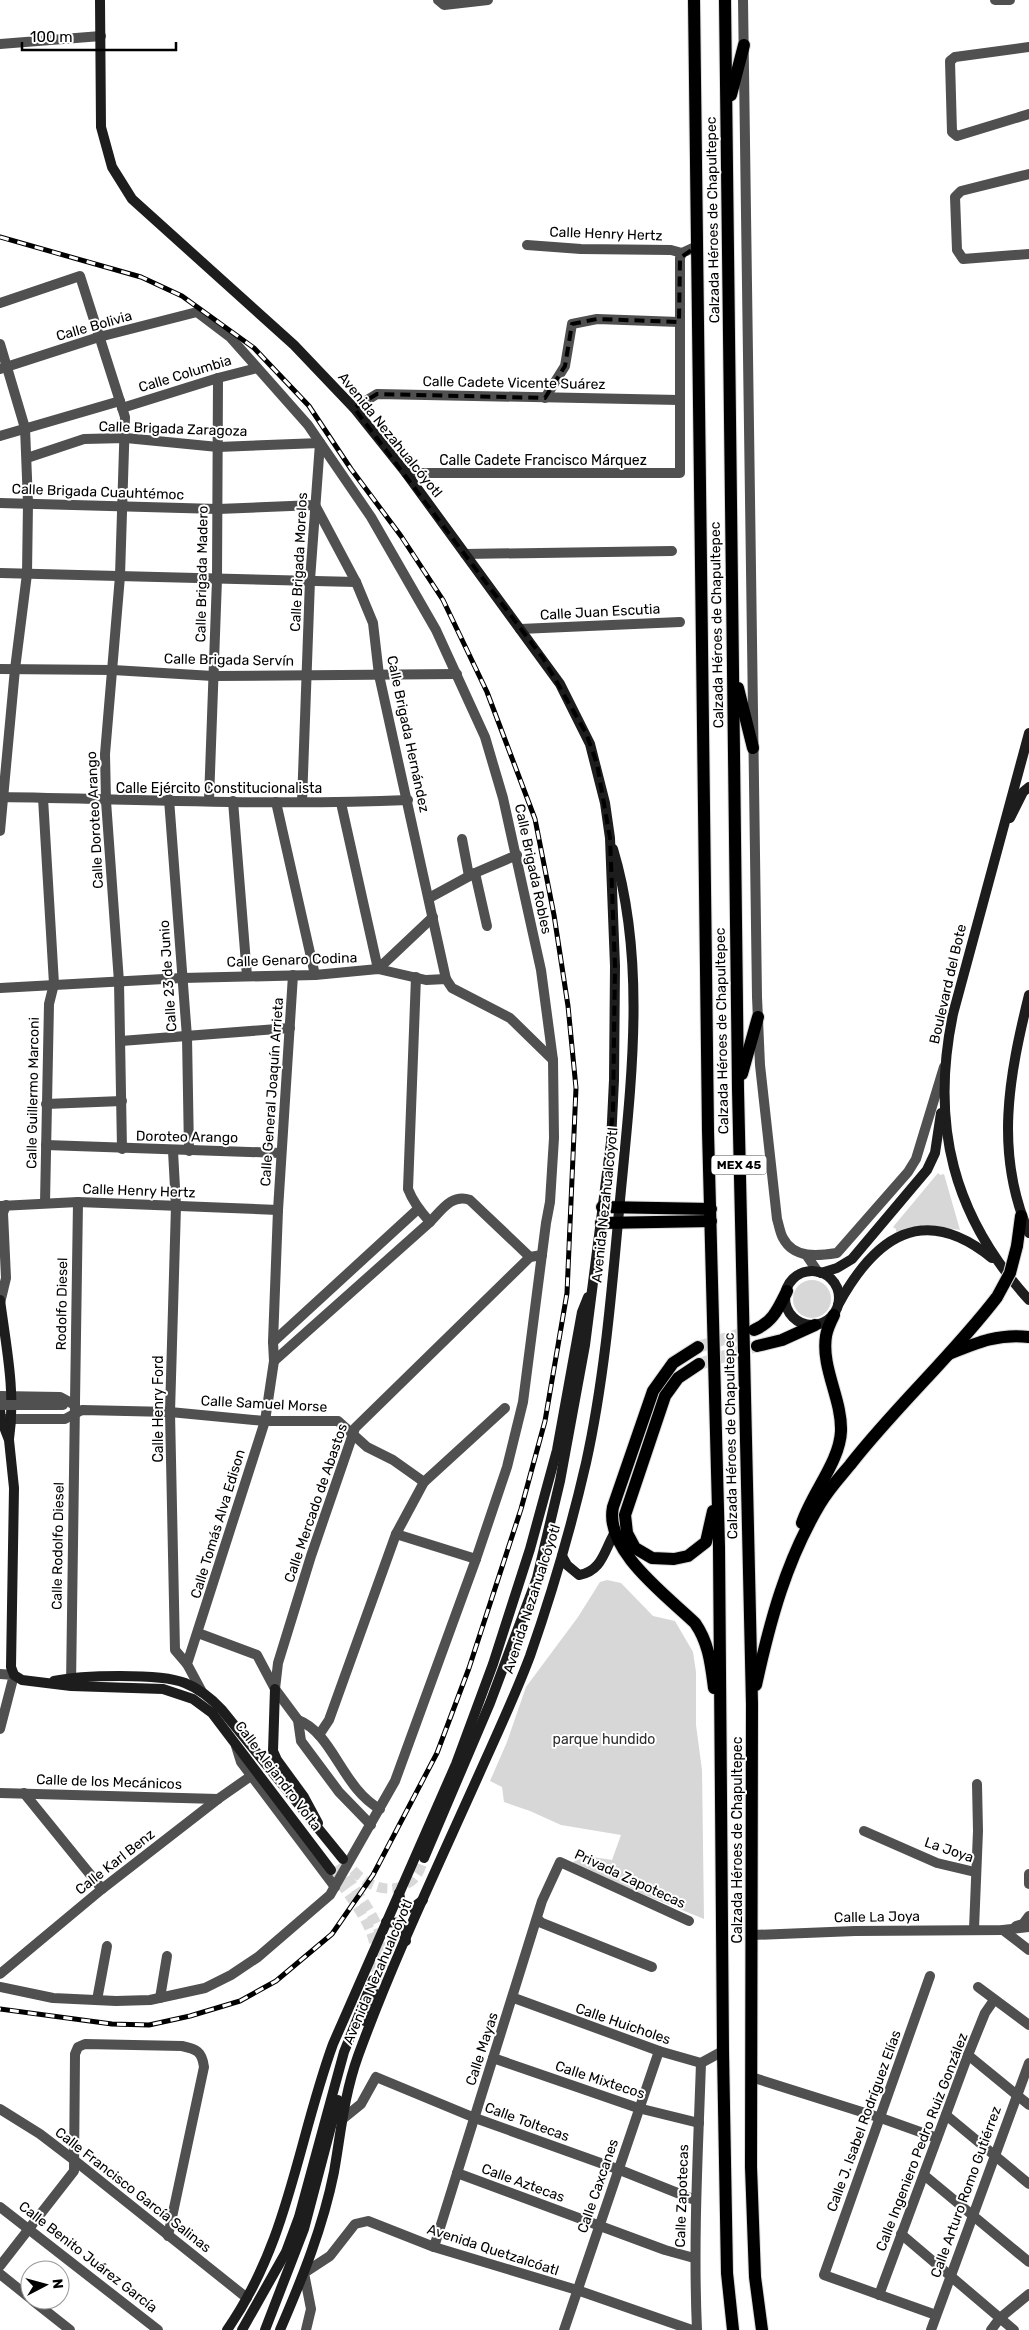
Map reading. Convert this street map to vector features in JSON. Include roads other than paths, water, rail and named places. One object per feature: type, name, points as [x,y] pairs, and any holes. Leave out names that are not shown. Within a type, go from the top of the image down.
[{"type":"main road","name":"Avenida Nezahualcóyotl","points":[[100,0],[101,127],[106,150],[121,182],[139,205],[294,345],[354,408],[406,473],[560,684],[590,744],[601,782],[610,838],[616,1030],[613,1112],[601,1223],[591,1292],[590,1315],[560,1481],[536,1578],[490,1703],[424,1858]]},
{"type":"main road","name":"Calzada Héroes de Chapultepec","points":[[694,0],[711,1215],[722,1736],[723,2051],[727,2273],[733,2330]]},
{"type":"main road","name":"Calzada Héroes de Chapultepec","points":[[726,0],[738,1089],[752,1704],[751,2077],[754,2257],[762,2330]]},
{"type":"main road","points":[[727,112],[744,45]]},
{"type":"main road","points":[[732,666],[753,748]]},
{"type":"main road","name":"Boulevard del Bote","points":[[998,1264],[968,1211],[955,1176],[948,1137],[944,1095],[944,1066],[952,1014],[1029,733]]},
{"type":"main road","points":[[999,840],[1023,792],[1029,787]]},
{"type":"main road","name":"Avenida Nezahualcóyotl","points":[[280,2330],[304,2273],[320,2226],[334,2172],[340,2121],[358,2056],[528,1660],[562,1556],[586,1461],[593,1423],[614,1264],[631,1080],[634,1002],[624,895],[621,875],[610,838]]},
{"type":"main road","points":[[1029,996],[1015,1054],[1008,1100],[1011,1165],[1021,1216],[1029,1233]]},
{"type":"main road","points":[[738,1089],[758,1017]]},
{"type":"main road","points":[[754,1330],[767,1324],[778,1310],[791,1282],[799,1275],[837,1268],[852,1259],[927,1170],[935,1154],[944,1095]]},
{"type":"main road","points":[[602,1207],[711,1215]]},
{"type":"main road","points":[[601,1223],[618,1224],[711,1215]]},
{"type":"main road","points":[[790,1561],[826,1495],[871,1438],[997,1297],[1010,1273],[1017,1246],[1021,1216]]},
{"type":"main road","points":[[752,1704],[768,1630],[809,1504],[837,1450],[841,1431],[826,1353],[826,1336],[836,1310],[854,1277],[887,1242],[908,1233],[928,1230],[947,1233],[977,1247],[998,1264],[1029,1300]]},
{"type":"main road","points":[[595,1262],[614,1264]]},
{"type":"main road","points":[[757,1346],[782,1340],[822,1323],[836,1310],[836,1285],[820,1272]]},
{"type":"main road","points":[[787,1290],[786,1299],[792,1316],[798,1322],[815,1325]]},
{"type":"main road","name":"Avenida Nezahualcóyotl","points":[[227,2330],[247,2298],[280,2227],[322,2075],[333,2044],[456,1764],[492,1664],[524,1567],[557,1450],[582,1312],[591,1292]]},
{"type":"main road","points":[[0,1301],[12,1395],[12,1418],[9,1440],[14,1488],[11,1667],[14,1675]]},
{"type":"main road","points":[[947,1355],[983,1340],[1001,1336],[1029,1337]]},
{"type":"main road","points":[[698,1347],[674,1363],[653,1390],[612,1507],[611,1519],[614,1534],[624,1554],[695,1623],[702,1633],[710,1657],[722,1736]]},
{"type":"main road","points":[[698,1364],[678,1378],[665,1396],[625,1515],[627,1533],[635,1548],[652,1558],[674,1559],[688,1556],[706,1542],[717,1494]]},
{"type":"main road","points":[[0,1415],[9,1440]]},
{"type":"main road","points":[[562,1556],[567,1565],[579,1574],[591,1572],[604,1557],[614,1534]]},
{"type":"main road","name":"Calle Alejandro Volta","points":[[14,1675],[22,1680],[51,1682],[168,1679],[183,1682],[201,1690],[222,1710],[328,1842],[334,1851],[338,1865],[212,1713],[199,1702],[163,1689],[71,1682]]},
{"type":"main road","points":[[275,1689],[273,1751],[277,1760],[304,1797],[328,1842]]},
{"type":"main road","points":[[199,1702],[201,1690]]},
{"type":"main road","points":[[399,1893],[401,1903],[408,1908],[414,1907],[424,1899]]},
{"type":"main road","points":[[386,1922],[395,1922],[402,1926],[406,1942]]},
{"type":"main road","name":"Avenida Nezahualcóyotl","points":[[242,2330],[286,2252],[296,2226],[341,2060],[373,1980]]},
{"type":"main road","name":"Avenida Nezahualcóyotl","points":[[264,2330],[304,2229],[344,2078],[376,1994]]},
{"type":"street","points":[[441,3],[488,0]]},
{"type":"street","points":[[690,0],[694,14]]},
{"type":"street","points":[[743,0],[753,748],[760,1065],[777,1219],[783,1239],[807,1256],[820,1272]]},
{"type":"street","points":[[996,0],[1010,0]]},
{"type":"street","points":[[0,44],[101,36]]},
{"type":"street","points":[[1029,47],[955,57],[950,61],[952,132],[957,136],[1029,114]]},
{"type":"street","points":[[1029,174],[961,191],[955,197],[957,250],[963,259],[1029,254]]},
{"type":"street","name":"Calle Henry Hertz","points":[[527,245],[581,249],[671,250],[682,253]]},
{"type":"street","points":[[678,400],[680,258],[682,253],[697,246]]},
{"type":"street","name":"Calle Doroteo Arango","points":[[0,302],[80,276],[125,417],[126,438],[120,576],[105,754],[106,801],[119,982],[122,1149]]},
{"type":"street","name":"Calle Bolivia","points":[[4,368],[99,337],[197,312]]},
{"type":"street","name":"Calle Brigada Robles","points":[[0,1988],[53,1998],[97,2000],[160,1998],[205,1988],[231,1975],[258,1957],[330,1895],[396,1780],[476,1560],[513,1450],[523,1402],[551,1193],[554,1138],[553,1060],[541,970],[504,798],[485,737],[457,674],[406,574],[371,517],[320,443],[257,368],[230,337],[197,312]]},
{"type":"street","points":[[545,398],[565,366],[572,324],[597,319],[679,322]]},
{"type":"street","points":[[0,344],[4,368],[25,428],[28,503],[27,574],[15,669],[0,831]]},
{"type":"street","name":"Calle Columbia","points":[[0,436],[257,368]]},
{"type":"street","name":"Calle Brigada Madero","points":[[209,800],[218,578],[218,378]]},
{"type":"street","name":"Calle Cadete Vicente Suárez","points":[[354,408],[377,394],[678,400]]},
{"type":"street","name":"Calle Cadete Francisco Márquez","points":[[406,473],[680,474],[678,400]]},
{"type":"street","name":"Calle Brigada Zaragoza","points":[[26,458],[84,439],[126,438],[218,447],[320,443]]},
{"type":"street","name":"Calle Brigada Morelos","points":[[302,802],[310,580],[320,443]]},
{"type":"street","name":"Calle Brigada Cuauhtémoc","points":[[0,503],[218,509],[315,505]]},
{"type":"street","name":"Calle Brigada Hernández","points":[[315,505],[356,582],[374,623],[379,676],[408,800],[446,979]]},
{"type":"street","points":[[465,554],[672,551]]},
{"type":"street","points":[[0,573],[356,582]]},
{"type":"street","name":"Calle Juan Escutia","points":[[520,629],[680,622]]},
{"type":"street","name":"Calle Brigada Servín","points":[[0,669],[112,670],[213,676],[457,674]]},
{"type":"street","name":"Calle Ejército Constitucionalista","points":[[2,797],[106,801],[209,800],[341,803],[408,800]]},
{"type":"street","name":"Calle Guillermo Marconi","points":[[44,798],[54,984],[48,1004],[45,1202]]},
{"type":"street","name":"Calle 23 de Junio","points":[[169,800],[187,1037],[189,1151]]},
{"type":"street","points":[[233,801],[246,976]]},
{"type":"street","points":[[276,802],[315,975]]},
{"type":"street","points":[[341,803],[378,969]]},
{"type":"street","points":[[462,839],[487,926]]},
{"type":"street","points":[[429,898],[472,874],[517,855]]},
{"type":"street","points":[[378,969],[433,917]]},
{"type":"street","name":"Calle Genaro Codina","points":[[0,988],[182,978],[315,975],[378,969],[426,980],[446,979]]},
{"type":"street","name":"Calle General Joaquín Arrieta","points":[[273,1342],[281,1154],[293,975]]},
{"type":"street","points":[[416,977],[408,1189],[418,1209],[430,1222]]},
{"type":"street","points":[[446,979],[452,988],[510,1018],[553,1060]]},
{"type":"street","points":[[121,1042],[290,1028]]},
{"type":"street","points":[[807,1256],[837,1252],[908,1172],[921,1147],[944,1066]]},
{"type":"street","points":[[46,1104],[122,1101]]},
{"type":"street","name":"Doroteo Arango","points":[[46,1145],[281,1154]]},
{"type":"street","name":"Calle Henry Ford","points":[[173,1150],[176,1206],[170,1412],[176,1650],[187,1664]]},
{"type":"street","points":[[274,1361],[430,1222],[451,1200],[466,1199],[480,1209],[530,1257],[542,1255]]},
{"type":"street","name":"Calle Henry Hertz","points":[[3,1206],[45,1202],[78,1202],[278,1210]]},
{"type":"street","name":"Rodolfo Diesel","points":[[76,1408],[78,1202]]},
{"type":"street","points":[[0,1301],[6,1278],[3,1206]]},
{"type":"street","points":[[273,1342],[418,1209]]},
{"type":"street","name":"Calle Mercado de Abastos","points":[[275,1689],[278,1663],[311,1556],[353,1432],[360,1421],[530,1257]]},
{"type":"street","name":"Calle Tomás Alva Edison","points":[[187,1664],[265,1421],[274,1361],[273,1342]]},
{"type":"street","points":[[0,1396],[60,1397],[76,1408],[65,1419],[12,1418],[0,1415]]},
{"type":"street","name":"Calle Samuel Morse","points":[[0,1406],[170,1412],[265,1421],[338,1421],[353,1432],[367,1447],[393,1460],[424,1482]]},
{"type":"street","name":"Calle Samuel Morse","points":[[0,1415],[32,1409],[62,1408]]},
{"type":"street","name":"Calle Rodolfo Diesel","points":[[71,1682],[76,1408]]},
{"type":"street","points":[[319,1735],[329,1720],[396,1534],[424,1482],[504,1408]]},
{"type":"street","points":[[396,1534],[476,1560]]},
{"type":"street","points":[[198,1633],[257,1655],[275,1689],[298,1720],[301,1741],[339,1792],[371,1825]]},
{"type":"street","points":[[187,1664],[201,1690]]},
{"type":"street","name":"Calle Alejandro Volta","points":[[0,1674],[14,1675]]},
{"type":"street","points":[[0,1729],[14,1675]]},
{"type":"street","points":[[298,1720],[308,1724],[319,1735],[350,1782],[368,1802],[380,1809]]},
{"type":"street","points":[[234,1740],[241,1762],[335,1887]]},
{"type":"street","name":"Calle Karl Benz","points":[[0,1974],[102,1889],[218,1799],[252,1776]]},
{"type":"street","points":[[975,1872],[978,1831],[977,1784]]},
{"type":"street","name":"Calle de los Mecánicos","points":[[0,1793],[218,1799]]},
{"type":"street","points":[[24,1793],[102,1889]]},
{"type":"street","name":"La Joya","points":[[864,1831],[937,1863],[975,1872],[974,1929]]},
{"type":"street","name":"Calle Mayas","points":[[434,2247],[493,2058],[514,1998],[542,1901],[560,1862]]},
{"type":"street","name":"Privada Zapotecas","points":[[560,1862],[689,1922]]},
{"type":"street","points":[[1029,1874],[1029,1884]]},
{"type":"street","points":[[1003,1930],[1024,1924],[1029,1916]]},
{"type":"street","points":[[537,1919],[542,1923],[652,1967]]},
{"type":"street","points":[[1003,1930],[1029,1927]]},
{"type":"street","name":"Calle La Joya","points":[[752,1935],[974,1929],[1003,1930]]},
{"type":"street","points":[[1003,1930],[1029,1950]]},
{"type":"street","points":[[97,2000],[107,1946]]},
{"type":"street","points":[[160,1998],[167,1956]]},
{"type":"street","name":"Calle J. Isabel Rodríguez Elías","points":[[879,2294],[824,2275],[930,1976]]},
{"type":"street","points":[[978,1987],[1029,2025]]},
{"type":"street","name":"Calle Huicholes","points":[[514,1998],[659,2051],[701,2063]]},
{"type":"street","name":"Calle Ingeniero Pedro Ruiz González","points":[[879,2294],[968,2055],[985,2013],[994,2000]]},
{"type":"street","points":[[0,2266],[74,2171],[75,2054],[78,2047],[85,2044],[182,2046],[196,2049],[203,2057],[204,2067],[168,2236]]},
{"type":"street","name":"Calle Caxcanes","points":[[564,2330],[620,2170],[638,2108],[659,2051]]},
{"type":"street","points":[[701,2063],[723,2051]]},
{"type":"street","points":[[968,2055],[1029,2105]]},
{"type":"street","name":"Calle Mixtecos","points":[[493,2058],[638,2108],[699,2124]]},
{"type":"street","name":"Calle Zapotecas","points":[[696,2330],[694,2200],[701,2063]]},
{"type":"street","name":"Calle Arturo Romo Gutiérrez","points":[[931,2330],[996,2156],[1016,2094],[1029,2063]]},
{"type":"street","name":"Calle Toltecas","points":[[340,2121],[360,2104],[376,2077],[475,2118],[620,2170],[694,2200]]},
{"type":"street","points":[[751,2077],[881,2118],[937,2138]]},
{"type":"street","name":"Calle Francisco García Salinas","points":[[0,2109],[40,2134],[74,2160],[247,2298]]},
{"type":"street","points":[[946,2115],[1029,2184]]},
{"type":"street","name":"Calle Aztecas","points":[[457,2173],[599,2226],[694,2258]]},
{"type":"street","points":[[924,2175],[1029,2262]]},
{"type":"street","name":"Calle Benito Juárez García","points":[[0,2207],[158,2330]]},
{"type":"street","name":"Avenida Quetzalcóatl","points":[[304,2273],[330,2256],[356,2224],[368,2221],[434,2247],[577,2290],[692,2330]]},
{"type":"street","points":[[901,2234],[951,2274],[1014,2330]]},
{"type":"street","points":[[304,2273],[311,2308],[306,2330]]},
{"type":"street","points":[[0,2274],[20,2290]]},
{"type":"street","points":[[879,2294],[936,2315]]},
{"type":"street","points":[[991,2330],[1000,2318],[1029,2294]]},
{"type":"street","points":[[45,2310],[70,2330]]},
{"type":"tunnel","points":[[698,1347],[754,1330]]},
{"type":"tunnel","points":[[699,1364],[757,1346]]},
{"type":"tunnel","points":[[343,1859],[361,1878],[375,1886],[391,1889],[400,1887],[413,1880],[419,1872],[424,1858]]},
{"type":"tunnel","points":[[339,1864],[369,1910],[382,1940],[384,1956],[382,1974],[376,1994]]},
{"type":"tunnel","points":[[331,1870],[358,1908],[372,1935],[376,1964],[373,1980]]},
{"type":"railway","points":[[0,237],[141,277],[182,296],[254,348],[309,406],[351,469],[401,536],[443,600],[487,692],[535,819],[554,915],[568,1006],[576,1088],[567,1293],[545,1421],[521,1509],[469,1668],[437,1753],[373,1875],[332,1934],[276,1981],[240,2001],[190,2016],[149,2025],[112,2024],[0,2009]]},
{"type":"park label","name":"parque hundido","points":[[604,1739]]}]
